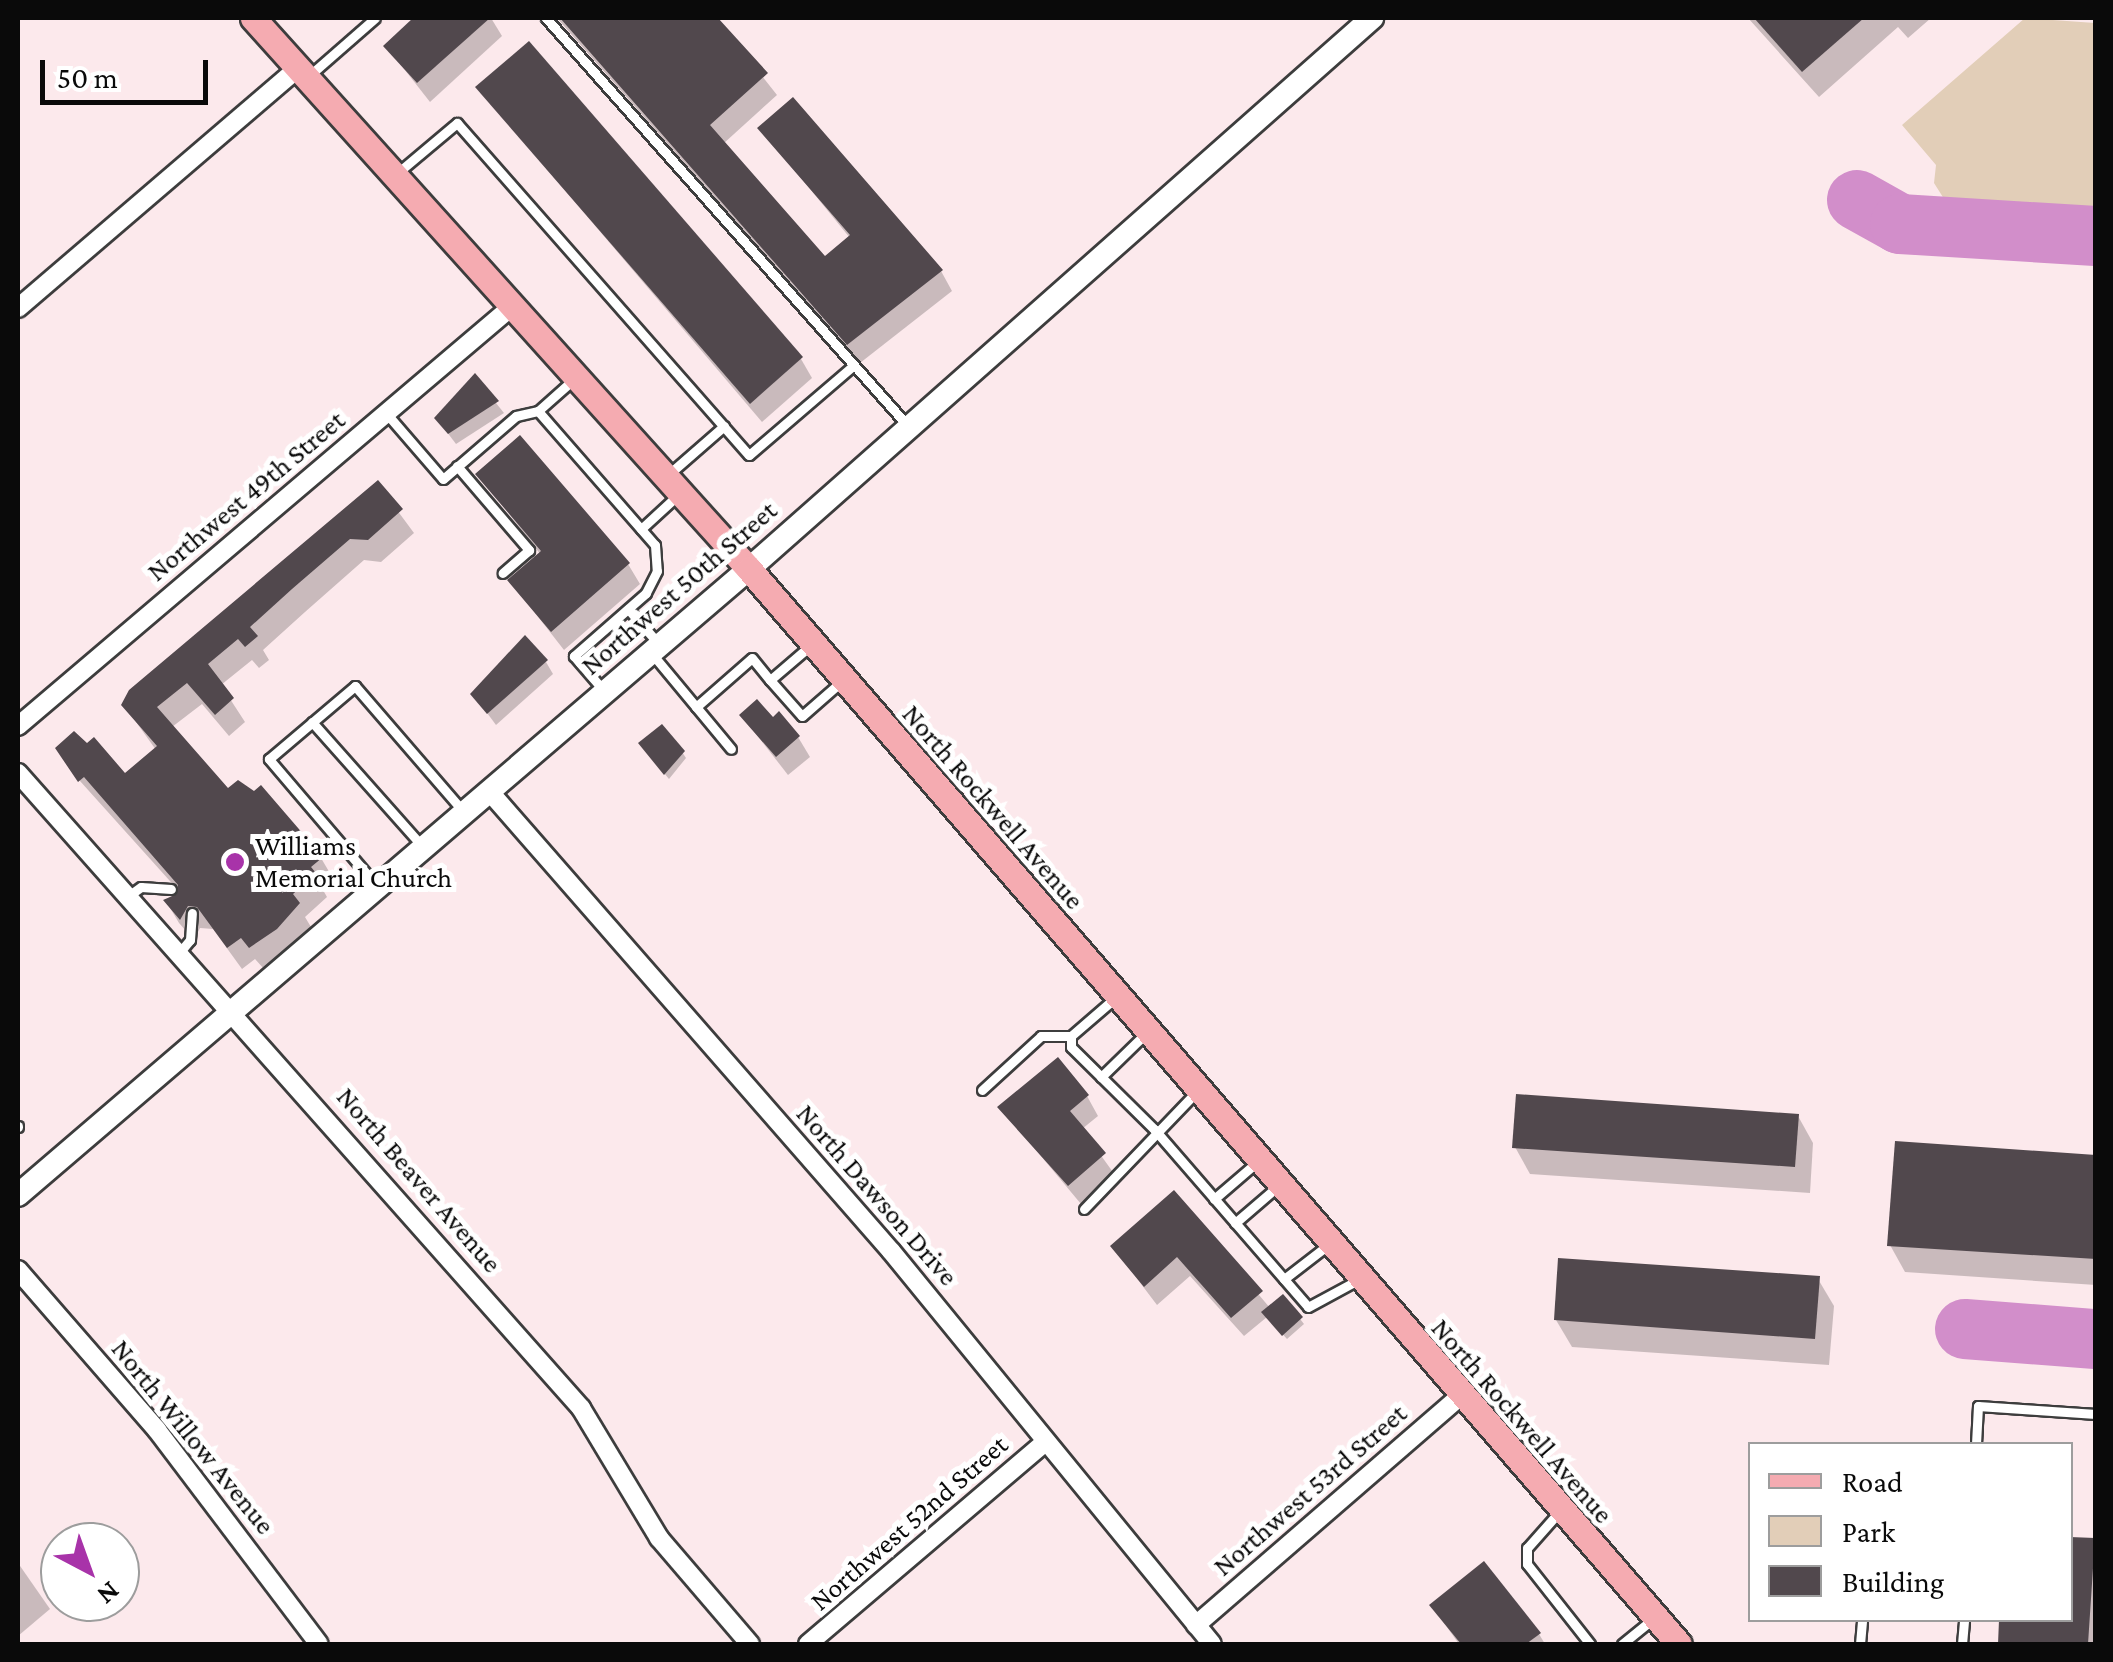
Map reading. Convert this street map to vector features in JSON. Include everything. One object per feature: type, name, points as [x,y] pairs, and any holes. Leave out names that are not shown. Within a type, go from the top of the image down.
[{"type":"main road","name":"North Rockwell Avenue","points":[[253,18],[813,643],[1358,1280],[1679,1644]]},
{"type":"street","name":"Northwest 50th Street","points":[[21,1184],[231,1012],[656,649],[1372,18]]},
{"type":"street","points":[[18,308],[302,74]]},
{"type":"street","name":"Northwest 49th Street","points":[[18,726],[510,308]]},
{"type":"street","name":"North Beaver Avenue","points":[[18,773],[581,1408],[658,1538],[750,1644]]},
{"type":"street","name":"North Dawson Drive","points":[[489,791],[891,1251],[1212,1644]]},
{"type":"street","name":"North Willow Avenue","points":[[18,1270],[157,1430],[319,1644]]},
{"type":"street","name":"Northwest 53rd Street","points":[[1196,1625],[1460,1396]]},
{"type":"street","name":"Northwest 52nd Street","points":[[808,1644],[1045,1442]]},
{"type":"lane","points":[[302,74],[375,18]]},
{"type":"lane","points":[[546,18],[908,426]]},
{"type":"lane","points":[[393,176],[457,123],[749,455],[854,365]]},
{"type":"lane","points":[[386,413],[442,478],[516,416],[538,411],[574,379]]},
{"type":"lane","points":[[538,411],[654,545],[657,571],[628,609],[574,656],[605,692]]},
{"type":"lane","points":[[641,529],[724,426]]},
{"type":"lane","points":[[457,466],[529,550],[503,573]]},
{"type":"lane","points":[[628,609],[696,707],[732,748]]},
{"type":"lane","points":[[770,680],[813,643]]},
{"type":"lane","points":[[696,707],[752,658],[802,716],[844,680]]},
{"type":"lane","points":[[378,888],[269,759],[355,686],[464,813]]},
{"type":"lane","points":[[312,722],[424,848]]},
{"type":"lane","points":[[127,897],[140,887],[171,889]]},
{"type":"lane","points":[[177,955],[190,940],[192,913]]},
{"type":"lane","points":[[982,1090],[1041,1036],[1070,1036],[1117,996]]},
{"type":"lane","points":[[1100,1077],[1147,1032]]},
{"type":"lane","points":[[1070,1036],[1071,1047],[1154,1129],[1308,1306],[1358,1280]]},
{"type":"lane","points":[[1084,1209],[1154,1129],[1197,1091]]},
{"type":"lane","points":[[1214,1199],[1257,1162]]},
{"type":"lane","points":[[1236,1223],[1278,1186]]},
{"type":"lane","points":[[1284,1279],[1328,1245]]},
{"type":"lane","points":[[1976,1442],[1978,1406],[2096,1414]]},
{"type":"lane","points":[[1561,1510],[1526,1548],[1527,1564],[1590,1644]]},
{"type":"lane","points":[[1622,1644],[1655,1617]]},
{"type":"green space","points":[[2025,18],[2095,23],[2095,211],[1946,202],[1934,183],[1936,165],[1902,125]]},
{"type":"building","points":[[413,18],[490,18],[417,83],[383,46]]},
{"type":"building","points":[[560,18],[718,18],[768,73],[710,125],[825,256],[850,235],[757,128],[793,97],[943,270],[847,345]]},
{"type":"building","points":[[1754,18],[1864,18],[1802,72]]},
{"type":"building","points":[[529,41],[803,357],[750,404],[475,87]]},
{"type":"building","points":[[475,373],[499,401],[448,434],[434,418]]},
{"type":"building","points":[[520,435],[630,563],[551,632],[507,580],[541,551],[475,474]]},
{"type":"building","points":[[378,480],[403,509],[368,540],[350,539],[292,589],[250,627],[258,636],[245,647],[238,639],[208,664],[234,698],[215,715],[187,683],[157,707],[228,788],[238,780],[254,791],[261,785],[323,857],[311,867],[316,873],[293,894],[300,903],[277,929],[249,948],[241,938],[227,948],[197,907],[188,906],[180,920],[163,900],[177,894],[178,885],[84,777],[78,782],[55,748],[74,731],[87,743],[94,737],[125,773],[157,746],[121,705],[129,690]]},
{"type":"building","points":[[525,635],[548,660],[487,714],[470,694]]},
{"type":"building","points":[[757,699],[773,717],[779,711],[800,736],[776,757],[739,715]]},
{"type":"building","points":[[662,724],[685,751],[664,775],[638,743]]},
{"type":"building","points":[[1058,1057],[1089,1095],[1070,1111],[1106,1153],[1068,1186],[997,1107]]},
{"type":"building","points":[[1516,1094],[1799,1114],[1795,1167],[1512,1148]]},
{"type":"building","points":[[1895,1141],[2096,1155],[2096,1259],[1887,1246]]},
{"type":"building","points":[[1174,1190],[1263,1291],[1231,1318],[1177,1257],[1144,1287],[1110,1246]]},
{"type":"building","points":[[1558,1258],[1820,1276],[1815,1339],[1554,1320]]},
{"type":"building","points":[[1283,1294],[1303,1317],[1282,1336],[1261,1312]]},
{"type":"building","points":[[2073,1537],[2095,1538],[2088,1644],[1998,1644],[1999,1622],[2073,1622]]},
{"type":"building","points":[[1484,1561],[1541,1633],[1526,1644],[1461,1644],[1429,1605]]},
{"type":"taxiway","points":[[1857,200],[1900,224],[2096,236]]},
{"type":"taxiway","points":[[1965,1329],[2096,1339]]},
{"type":"place","name":"Williams Memorial Church","points":[[235,862]]}]
